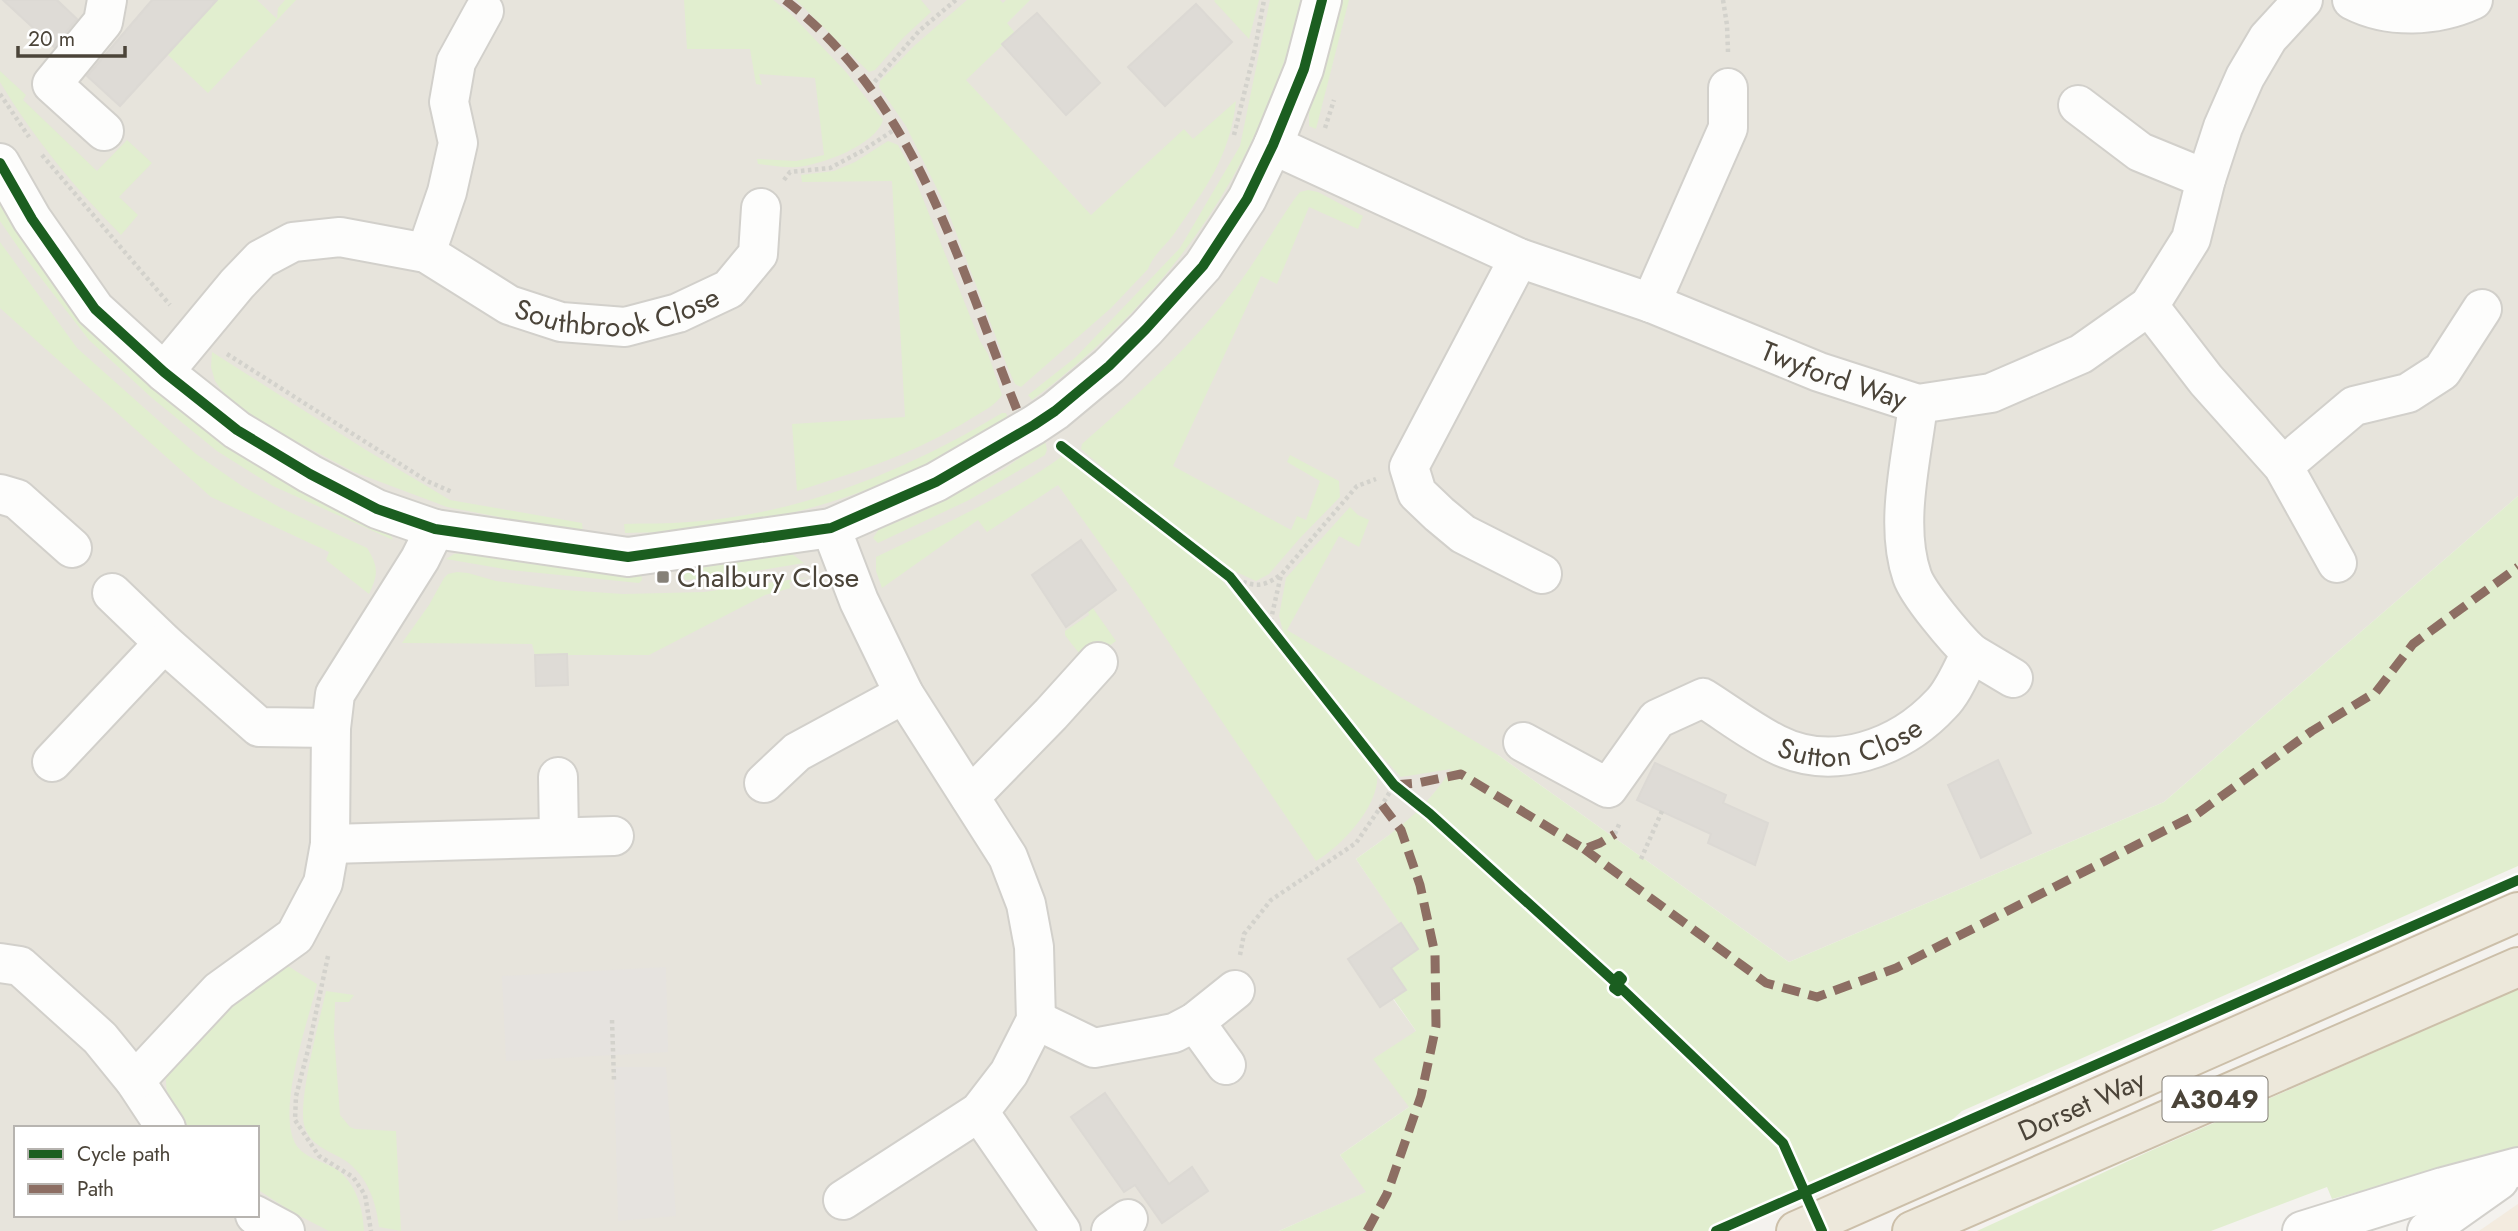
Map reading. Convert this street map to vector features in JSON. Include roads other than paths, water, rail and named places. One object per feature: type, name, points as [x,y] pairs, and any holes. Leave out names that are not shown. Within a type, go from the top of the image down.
[{"type":"highway","name":"Dorset Way","points":[[1796,1231],[2518,912]]},
{"type":"highway","name":"Dorset Way","points":[[1912,1231],[2518,967]]},
{"type":"street","points":[[104,131],[52,84],[103,23],[107,0]]},
{"type":"street","points":[[0,163],[32,219],[95,309],[164,372],[237,430],[310,474],[377,509],[435,528],[628,557],[831,528],[936,482],[1034,425],[1110,366],[1203,266],[1247,199],[1273,145],[1304,69],[1322,0]]},
{"type":"street","name":"Twyford Way","points":[[1273,145],[1519,258],[1651,303],[1819,372],[1918,404],[1991,393],[2081,354],[2149,306],[2191,239],[2222,127],[2245,77],[2268,38],[2303,0]]},
{"type":"street","points":[[2352,0],[2363,6],[2406,15],[2459,7],[2473,0]]},
{"type":"street","points":[[426,253],[447,192],[458,143],[449,102],[457,62],[484,11]]},
{"type":"street","points":[[1651,303],[1728,128],[1728,88]]},
{"type":"street","points":[[2078,105],[2140,152],[2206,179]]},
{"type":"street","name":"Southbrook Close","points":[[164,372],[261,259],[293,242],[340,237],[426,253],[509,305],[561,322],[625,327],[678,313],[729,289],[758,254],[761,208]]},
{"type":"street","points":[[1519,258],[1409,467],[1418,493],[1438,514],[1463,534],[1542,574]]},
{"type":"street","points":[[2149,306],[2206,380],[2283,466],[2337,563]]},
{"type":"street","points":[[2283,466],[2354,406],[2408,393],[2442,371],[2482,309]]},
{"type":"street","points":[[1918,404],[1903,528],[1912,578],[1955,638],[1971,653],[2013,678]]},
{"type":"street","points":[[0,494],[17,499],[72,548]]},
{"type":"street","points":[[135,1082],[219,991],[295,936],[323,883],[330,844],[331,728],[335,694],[420,559],[435,528]]},
{"type":"street","points":[[831,528],[859,601],[904,694],[1008,857],[1026,904],[1034,947],[1035,1020],[1009,1073],[979,1112],[843,1200]]},
{"type":"street","points":[[112,593],[259,727],[331,728]]},
{"type":"street","points":[[52,762],[164,643]]},
{"type":"street","name":"Sutton Close","points":[[1523,742],[1608,788],[1657,719],[1703,698],[1777,745],[1818,758],[1867,753],[1909,733],[1943,702],[1971,653]]},
{"type":"street","points":[[970,797],[1098,662]]},
{"type":"street","points":[[764,783],[797,752],[904,694]]},
{"type":"street","points":[[558,778],[559,837]]},
{"type":"street","points":[[330,844],[614,836]]},
{"type":"street","points":[[0,963],[20,966],[100,1038],[135,1082],[165,1126]]},
{"type":"street","points":[[1035,1020],[1094,1048],[1174,1033],[1195,1022],[1235,990]]},
{"type":"street","points":[[1195,1022],[1226,1065]]},
{"type":"street","points":[[979,1112],[1061,1231]]},
{"type":"street","points":[[2302,1231],[2443,1186],[2518,1167]]},
{"type":"street","points":[[2427,1231],[2518,1167]]},
{"type":"street","points":[[259,1217],[285,1231]]},
{"type":"place","name":"Chalbury Close","points":[[663,577]]}]
